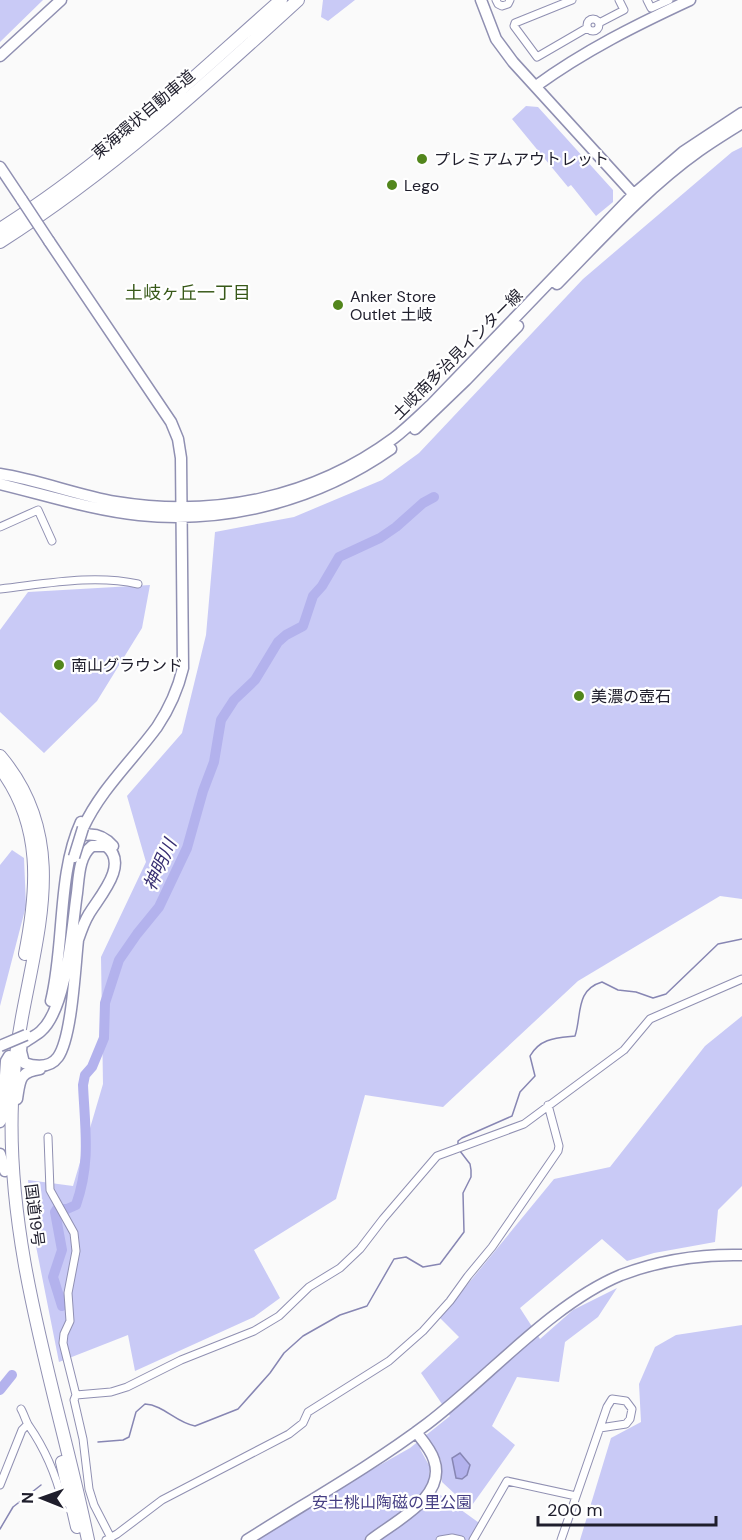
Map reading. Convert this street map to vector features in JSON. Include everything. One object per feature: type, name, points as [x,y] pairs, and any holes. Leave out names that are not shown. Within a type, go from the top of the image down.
[{"type":"highway","name":"東海環状自動車道","points":[[0,229],[108,153],[281,0]]},
{"type":"highway","name":"東海環状自動車道","points":[[0,242],[92,178],[157,126],[298,0]]},
{"type":"highway","points":[[0,748],[8,757],[19,781]]},
{"type":"highway","name":"国道19号","points":[[0,756],[19,781],[34,816],[44,871],[41,920],[21,1020],[12,1102],[9,1166],[13,1243],[80,1540]]},
{"type":"highway","name":"国道19号","points":[[0,768],[16,795],[25,818],[32,843],[35,878],[34,908],[4,1054],[4,1127],[20,1238],[35,1318],[88,1540]]},
{"type":"street","points":[[0,56],[61,0]]},
{"type":"street","points":[[510,0],[504,6],[500,6],[496,1],[481,3],[496,39],[637,198]]},
{"type":"street","points":[[572,0],[515,23],[514,26],[537,57],[587,28]]},
{"type":"street","points":[[602,44],[596,31],[599,23],[624,10],[619,0]]},
{"type":"street","points":[[647,0],[651,8],[669,0]]},
{"type":"street","points":[[536,86],[567,63],[690,0]]},
{"type":"street","points":[[587,28],[587,22],[590,19],[599,23]]},
{"type":"street","points":[[587,28],[590,31],[596,31]]},
{"type":"street","name":"土岐南多治見インター線","points":[[0,474],[113,501],[181,512],[221,514],[254,509],[295,498],[339,480],[399,443],[429,417],[682,152],[742,112]]},
{"type":"street","name":"土岐南多治見インター線","points":[[637,198],[698,151],[742,123]]},
{"type":"street","points":[[0,167],[171,422],[178,439],[181,458],[182,651],[175,679],[156,719],[98,793],[74,838],[49,1012],[26,1038],[4,1054],[6,1061],[0,1122]]},
{"type":"street","name":"土岐南多治見インター線","points":[[0,484],[108,510],[140,515],[181,512]]},
{"type":"street","points":[[0,527],[38,510],[51,541]]},
{"type":"street","points":[[0,589],[84,580],[126,581],[138,584]]},
{"type":"street","points":[[55,1008],[74,857],[90,813],[111,782],[156,728],[173,698],[183,668],[185,656],[182,651]]},
{"type":"street","points":[[0,1154],[9,1166],[18,1151],[17,1107],[22,1076],[27,1071],[50,1068],[64,1054],[69,1038],[84,931],[117,873],[117,856],[112,845],[96,834],[84,832]]},
{"type":"street","points":[[0,1046],[26,1038],[42,1031],[55,1008],[66,968],[79,872],[85,851],[92,846],[106,846],[113,856],[113,871],[108,886],[82,927],[66,1038],[58,1058],[45,1066],[32,1066],[24,1063],[21,1051],[29,993],[37,956],[35,946]]},
{"type":"street","points":[[76,1395],[111,1392],[127,1387],[181,1360],[254,1331],[279,1316],[309,1287],[340,1268],[360,1250],[383,1219],[437,1156],[524,1124],[624,1050],[650,1019],[742,979]]},
{"type":"street","points":[[48,1137],[50,1190],[74,1233],[76,1251],[68,1293],[70,1321],[63,1343],[76,1395],[75,1407],[83,1439],[89,1489],[108,1539],[162,1500],[289,1434],[303,1423],[308,1412],[388,1361],[423,1331],[450,1301],[492,1247],[558,1151],[560,1146],[548,1105]]},
{"type":"street","points":[[247,1540],[416,1432],[458,1400],[570,1304],[599,1286],[621,1276],[663,1263],[705,1256],[742,1255]]},
{"type":"street","points":[[561,1540],[607,1407],[612,1399],[626,1401],[632,1409],[630,1419],[626,1424],[600,1428]]},
{"type":"street","points":[[21,1409],[27,1425],[39,1440],[58,1484],[63,1503],[72,1503]]},
{"type":"street","points":[[0,1485],[22,1430],[27,1425]]},
{"type":"street","points":[[371,1540],[425,1499],[432,1490],[436,1479],[435,1462],[416,1432]]},
{"type":"street","points":[[473,1540],[507,1481],[576,1496]]},
{"type":"street","points":[[440,1540],[452,1538],[460,1540]]},
{"type":"green space","points":[[0,0],[43,0],[0,42]]},
{"type":"green space","points":[[323,0],[355,0],[328,21],[321,17]]},
{"type":"green space","points":[[526,106],[538,107],[613,190],[613,202],[596,216],[571,185],[568,187],[512,119]]},
{"type":"green space","points":[[742,147],[742,899],[720,896],[578,981],[443,1107],[365,1095],[336,1199],[254,1250],[280,1298],[254,1317],[135,1371],[128,1335],[59,1362],[33,1231],[28,1180],[73,1186],[103,1084],[101,957],[146,862],[127,796],[182,733],[206,635],[215,532],[294,517],[382,480],[419,453],[583,279],[732,152]]},
{"type":"green space","name":"南山グラウンド","points":[[150,585],[142,628],[97,701],[44,753],[0,712],[0,630],[28,592]]},
{"type":"green space","points":[[12,850],[24,858],[26,906],[0,1006],[0,865]]},
{"type":"green space","name":"安土桃山陶磁の里公園","points":[[742,1016],[742,1186],[718,1210],[715,1242],[654,1253],[627,1261],[602,1239],[520,1308],[540,1339],[573,1310],[617,1288],[598,1317],[565,1342],[559,1382],[517,1377],[492,1426],[515,1445],[470,1508],[442,1482],[441,1460],[430,1441],[420,1449],[430,1467],[428,1486],[482,1525],[473,1540],[258,1540],[348,1483],[410,1448],[450,1416],[421,1373],[459,1337],[440,1318],[554,1179],[610,1167],[705,1046]]},
{"type":"green space","points":[[742,1325],[742,1540],[580,1540],[611,1438],[641,1422],[639,1384],[655,1347],[676,1335]]},
{"type":"shaded area","points":[[460,1453],[470,1465],[467,1475],[462,1479],[456,1478],[452,1458]]},
{"type":"waterway","name":"神明川","points":[[62,1306],[53,1277],[62,1250],[55,1212],[57,1209],[67,1209],[76,1205],[81,1189],[85,1160],[83,1085],[85,1075],[92,1067],[104,1038],[105,1003],[119,960],[159,907],[187,848],[203,791],[214,762],[221,720],[234,700],[255,680],[278,642],[303,626],[313,596],[322,586],[339,557],[380,538],[423,503],[434,497]]},
{"type":"waterway","points":[[458,1144],[462,1138],[512,1116],[520,1092],[535,1076],[530,1056],[544,1042],[555,1038],[575,1036],[583,997],[593,986],[602,982],[618,990],[636,992],[653,998],[666,994],[718,944],[742,939]]},
{"type":"waterway","points":[[98,1442],[123,1440],[129,1437],[136,1412],[145,1404],[158,1407],[195,1426],[238,1409],[270,1373],[284,1353],[303,1336],[340,1315],[367,1306],[394,1259],[406,1257],[423,1267],[440,1264],[464,1232],[463,1193],[471,1177],[471,1170],[470,1164],[460,1151]]},
{"type":"waterway","name":"神明川","points":[[0,1390],[12,1375]]},
{"type":"waterway","points":[[0,1529],[13,1507],[41,1485]]},
{"type":"place","name":"プレミアムアウトレット","points":[[422,159]]},
{"type":"place","name":"Lego","points":[[392,185]]},
{"type":"place","name":"Anker Store Outlet 土岐","points":[[338,305]]},
{"type":"place","name":"南山グラウンド","points":[[59,665]]},
{"type":"place","name":"美濃の壺石","points":[[579,696]]},
{"type":"district","name":"土岐ヶ丘一丁目","points":[[188,293]]}]
